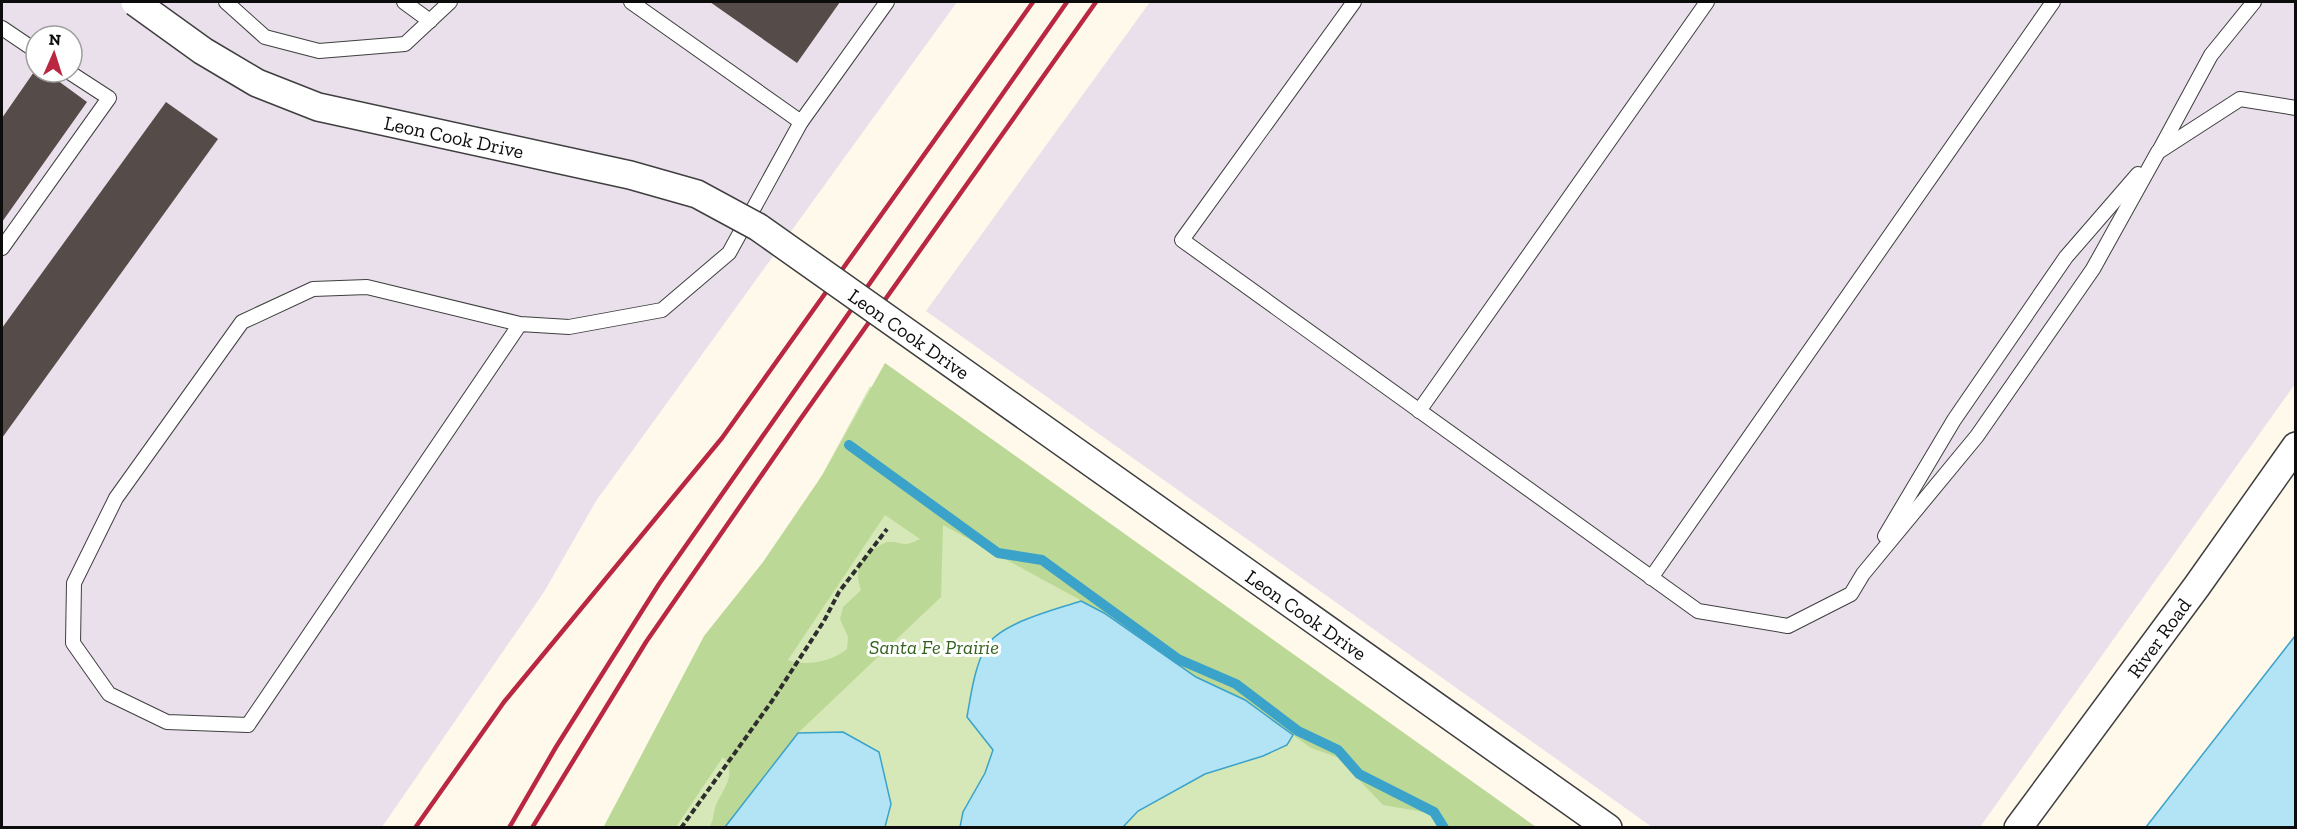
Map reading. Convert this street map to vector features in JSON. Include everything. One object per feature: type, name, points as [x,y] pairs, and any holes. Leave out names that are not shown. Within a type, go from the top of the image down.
[{"type":"street","name":"Leon Cook Drive","points":[[135,2],[203,51],[257,83],[318,107],[630,175],[697,195],[758,227],[1608,828]]},
{"type":"street","name":"River Road","points":[[2018,828],[2197,586],[2295,446]]},
{"type":"lane","points":[[226,2],[265,37],[319,51],[405,44],[450,2]]},
{"type":"lane","points":[[404,2],[430,21]]},
{"type":"lane","points":[[631,2],[801,122]]},
{"type":"lane","points":[[520,324],[248,725],[167,722],[109,694],[73,643],[74,583],[116,498],[242,322],[313,289],[367,287],[520,324],[569,327],[662,310],[729,253],[801,122],[886,2]]},
{"type":"lane","points":[[1354,2],[1182,240],[1698,611],[1788,626],[1851,594],[1954,420],[2060,267],[2158,152],[2240,99],[2295,108]]},
{"type":"lane","points":[[1419,411],[1707,2]]},
{"type":"lane","points":[[1651,578],[2053,2]]},
{"type":"lane","points":[[1863,574],[1977,436],[2093,269],[2211,55],[2254,2]]},
{"type":"lane","points":[[2,28],[24,43]]},
{"type":"lane","points":[[2,248],[109,98],[84,82]]},
{"type":"path","points":[[681,828],[772,701],[824,621],[839,592],[887,529]]},
{"type":"shaded area","points":[[2,2],[957,2],[596,501],[544,592],[382,827],[2,828]]},
{"type":"shaded area","points":[[1150,2],[2295,2],[2295,384],[1980,827],[1652,827],[926,311]]},
{"type":"green space","points":[[885,363],[1536,827],[1437,827],[1429,813],[1383,805],[1337,757],[1311,748],[1245,700],[1196,677],[1104,613],[943,525],[941,597],[798,733],[725,827],[709,827],[716,805],[728,781],[729,769],[723,757],[676,827],[603,828],[704,636],[763,562],[823,474]],"holes":[[[885,515],[920,539],[906,544],[893,542],[881,545],[866,556],[860,565],[858,579],[861,590],[843,607],[840,619],[848,637],[847,649],[819,662],[803,663],[788,660]]]},
{"type":"green space","name":"Santa Fe Prairie","points":[[870,386],[1512,827],[632,828]]},
{"type":"water","points":[[1081,601],[1104,613],[1196,677],[1245,700],[1293,735],[1287,745],[1263,756],[1205,774],[1138,811],[1123,827],[960,827],[963,812],[985,773],[993,750],[967,717],[975,674],[984,650],[1001,632],[1014,625],[1042,613]]},
{"type":"water","points":[[2295,636],[2295,827],[2146,827]]},
{"type":"water","points":[[843,732],[879,752],[891,804],[885,827],[725,827],[798,733]]},
{"type":"building","points":[[710,2],[840,2],[797,63]]},
{"type":"building","points":[[26,84],[62,84],[87,102],[2,222],[2,118]]},
{"type":"building","points":[[166,102],[218,139],[2,438],[2,328]]},
{"type":"waterway","points":[[849,445],[998,553],[1042,560],[1178,659],[1236,684],[1298,731],[1338,750],[1359,774],[1434,812],[1444,828]]},
{"type":"railway","points":[[415,828],[504,702],[722,438],[1033,2]]},
{"type":"railway","points":[[509,828],[556,747],[659,584],[1067,2]]},
{"type":"railway","points":[[532,828],[646,642],[799,421],[1096,2]]}]
